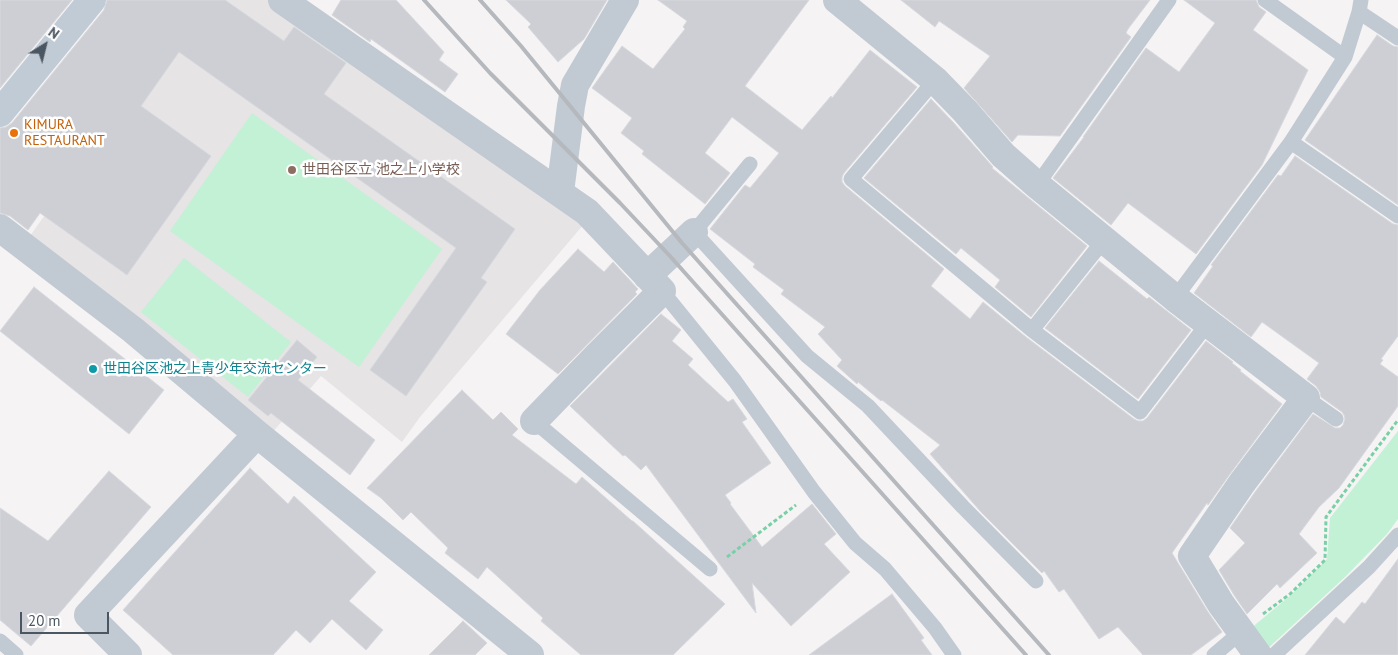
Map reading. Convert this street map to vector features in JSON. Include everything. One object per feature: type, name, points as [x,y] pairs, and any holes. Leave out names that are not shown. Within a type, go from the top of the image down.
[{"type":"main road","points":[[0,114],[92,0]]},
{"type":"street","points":[[282,0],[587,212],[654,284]]},
{"type":"street","points":[[560,192],[570,106],[575,85],[625,0]]},
{"type":"street","points":[[844,2],[935,80],[965,110],[1003,155],[1037,185],[1175,298],[1306,398],[1242,483],[1192,556],[1221,604],[1258,655]]},
{"type":"street","points":[[0,228],[133,330],[257,434],[530,655]]},
{"type":"street","points":[[534,421],[596,357],[694,232]]},
{"type":"street","points":[[128,655],[88,615],[257,434]]},
{"type":"lane","points":[[1037,185],[1168,0]]},
{"type":"lane","points":[[1265,0],[1345,57]]},
{"type":"lane","points":[[1175,298],[1290,142],[1345,57],[1360,6],[1398,38]]},
{"type":"lane","points":[[935,80],[851,179],[1032,330],[1140,412],[1208,323]]},
{"type":"lane","points":[[1290,142],[1398,216]]},
{"type":"lane","points":[[750,164],[694,232],[807,356],[868,406],[1036,581]]},
{"type":"lane","points":[[1032,330],[1104,240]]},
{"type":"lane","points":[[654,284],[735,381],[814,492],[855,543],[886,569],[935,628],[954,655]]},
{"type":"lane","points":[[1306,398],[1336,419]]},
{"type":"lane","points":[[534,421],[710,569]]},
{"type":"lane","points":[[1274,655],[1369,567],[1398,535]]},
{"type":"lane","points":[[1214,655],[1241,632]]},
{"type":"lane","points":[[0,641],[16,655]]},
{"type":"path","points":[[1241,632],[1290,594],[1325,560],[1326,517],[1398,420]]},
{"type":"path","points":[[710,569],[814,492]]},
{"type":"shaded area","name":"世田谷区立 池之上小学校","points":[[191,0],[269,0],[584,224],[420,417],[402,442],[321,376],[271,434],[30,236],[116,115]]},
{"type":"green space","points":[[252,113],[442,249],[359,367],[170,231]]},
{"type":"green space","points":[[184,258],[291,342],[248,397],[141,312]]},
{"type":"green space","points":[[1398,431],[1398,519],[1387,534],[1345,577],[1265,651],[1244,634],[1291,595],[1327,559],[1330,518]]},
{"type":"building","points":[[0,0],[72,0],[0,88]]},
{"type":"building","points":[[107,0],[225,0],[284,41],[294,27],[346,63],[324,94],[515,229],[481,278],[487,282],[406,396],[370,370],[456,248],[179,52],[141,106],[211,156],[127,275],[40,213],[28,230],[10,216],[0,213],[0,128],[12,123],[104,10]]},
{"type":"building","points":[[341,0],[396,0],[444,52],[439,60],[458,74],[445,92],[371,39],[370,42],[332,15]]},
{"type":"building","points":[[506,0],[607,0],[584,39],[558,62],[528,27],[531,24]]},
{"type":"building","points":[[658,0],[809,0],[745,86],[802,130],[831,96],[832,98],[870,50],[917,87],[844,173],[842,182],[944,269],[931,286],[970,319],[983,302],[1026,337],[1138,421],[1143,421],[1147,418],[1206,341],[1282,404],[1208,505],[1207,503],[1172,553],[1222,632],[1191,655],[1143,655],[1118,627],[1099,639],[1064,589],[1059,592],[1044,571],[1042,573],[981,512],[930,454],[940,445],[858,382],[857,384],[837,366],[842,360],[818,334],[825,327],[781,294],[784,290],[753,267],[755,264],[710,229],[745,185],[750,188],[779,153],[732,117],[705,153],[730,173],[705,204],[642,154],[644,151],[621,133],[632,118],[592,88],[622,46],[653,69],[685,29],[683,27],[687,21]]},
{"type":"building","points":[[901,0],[1150,0],[1128,29],[1126,33],[1131,37],[1060,136],[1018,135],[1012,142],[964,88],[990,56],[939,21],[935,27]]},
{"type":"building","points":[[1184,0],[1256,0],[1259,7],[1266,12],[1253,30],[1308,70],[1262,165],[1196,254],[1128,203],[1111,225],[1053,178],[1146,48],[1179,72],[1215,23]]},
{"type":"building","points":[[1377,35],[1393,46],[1398,47],[1398,205],[1305,140]]},
{"type":"building","points":[[931,99],[992,168],[1087,246],[1031,317],[995,287],[1000,280],[961,248],[956,254],[864,178]]},
{"type":"building","points":[[1295,156],[1393,224],[1398,225],[1398,336],[1381,359],[1383,360],[1380,364],[1398,377],[1398,406],[1339,488],[1319,507],[1299,534],[1317,553],[1280,588],[1277,584],[1247,614],[1219,570],[1245,543],[1230,528],[1313,414],[1335,428],[1340,428],[1345,419],[1342,412],[1321,397],[1316,386],[1307,379],[1319,363],[1262,322],[1251,337],[1194,293],[1213,266],[1211,265],[1278,175],[1281,176]]},
{"type":"building","points":[[578,249],[604,272],[613,262],[638,289],[635,292],[637,294],[558,374],[506,334],[540,290]]},
{"type":"building","points":[[1099,261],[1147,299],[1149,297],[1191,330],[1138,399],[1045,328]]},
{"type":"building","name":"世田谷区池之上青少年交流センター","points":[[34,287],[164,390],[129,434],[0,331]]},
{"type":"building","points":[[661,314],[681,330],[672,341],[693,359],[688,365],[728,402],[733,399],[747,419],[742,422],[771,463],[725,495],[762,547],[812,504],[836,534],[824,544],[850,572],[791,626],[752,583],[756,613],[646,465],[641,470],[625,455],[623,456],[570,406]]},
{"type":"building","points":[[297,340],[317,357],[298,380],[375,440],[350,475],[271,413],[268,416],[248,400]]},
{"type":"building","points":[[462,390],[493,420],[501,412],[518,429],[512,435],[576,484],[582,477],[725,604],[673,655],[581,655],[541,621],[543,618],[487,567],[478,579],[445,553],[448,548],[411,512],[403,520],[381,498],[367,488]]},
{"type":"building","points":[[250,468],[288,504],[294,496],[376,572],[349,601],[383,630],[366,650],[332,619],[310,643],[296,630],[273,655],[173,655],[123,610]]},
{"type":"building","points":[[109,471],[151,507],[31,646],[0,620],[0,508],[48,541]]},
{"type":"building","points":[[1398,559],[1398,655],[1305,655],[1336,617],[1344,624],[1362,602],[1365,604]]},
{"type":"building","points":[[892,594],[924,638],[921,640],[932,655],[809,655]]},
{"type":"building","points":[[463,621],[487,643],[475,655],[429,655]]},
{"type":"railway","points":[[424,0],[490,73],[620,203],[669,255],[1026,655]]},
{"type":"railway","points":[[480,0],[521,46],[682,243],[1049,655]]},
{"type":"place","name":"KIMURA RESTAURANT","points":[[14,133]]},
{"type":"place","name":"世田谷区立 池之上小学校","points":[[292,170]]},
{"type":"place","name":"世田谷区池之上青少年交流センター","points":[[93,369]]}]
